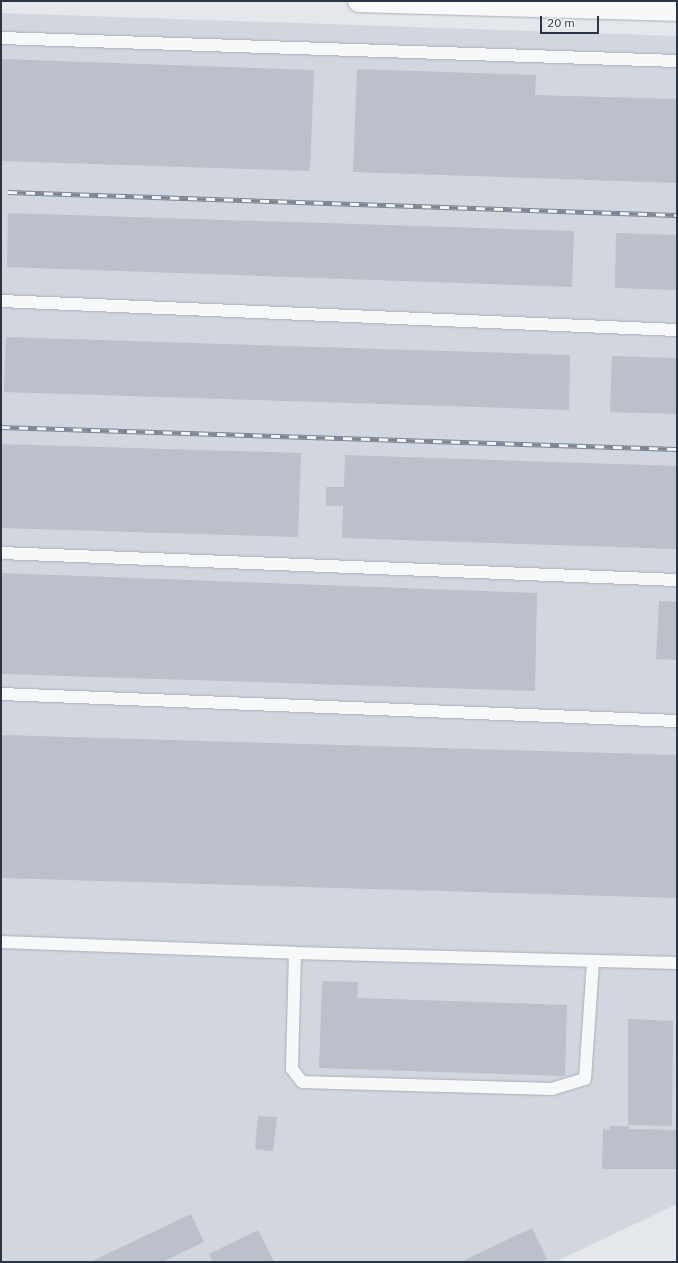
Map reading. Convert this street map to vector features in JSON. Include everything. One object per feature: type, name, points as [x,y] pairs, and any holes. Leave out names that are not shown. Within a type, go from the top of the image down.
[{"type":"street","points":[[359,1],[510,3],[677,10]]},
{"type":"lane","points":[[1,38],[677,61]]},
{"type":"lane","points":[[1,301],[677,330]]},
{"type":"lane","points":[[1,553],[677,580]]},
{"type":"lane","points":[[1,694],[677,721]]},
{"type":"lane","points":[[1,942],[295,953],[677,963]]},
{"type":"lane","points":[[295,953],[292,1069],[302,1082],[552,1089],[585,1079],[593,962]]},
{"type":"shaded area","points":[[1,13],[677,36],[677,1204],[559,1260],[559,1262],[1,1262]]},
{"type":"building","points":[[1,59],[314,70],[310,171],[1,161]]},
{"type":"building","points":[[357,69],[536,75],[535,95],[677,99],[677,183],[353,172]]},
{"type":"building","points":[[8,213],[574,231],[572,287],[7,267]]},
{"type":"building","points":[[616,233],[677,235],[677,290],[615,288]]},
{"type":"building","points":[[6,337],[570,355],[569,410],[4,392]]},
{"type":"building","points":[[612,356],[677,358],[677,414],[610,412]]},
{"type":"building","points":[[1,444],[301,453],[298,537],[1,528]]},
{"type":"building","points":[[345,455],[677,466],[677,549],[342,538],[343,506],[326,506],[326,487],[344,487]]},
{"type":"building","points":[[1,573],[537,593],[535,691],[1,674]]},
{"type":"building","points":[[659,601],[677,602],[677,660],[656,659]]},
{"type":"building","points":[[1,735],[677,755],[677,898],[1,878]]},
{"type":"building","points":[[322,981],[358,982],[357,998],[567,1005],[565,1076],[319,1068]]},
{"type":"building","points":[[628,1019],[673,1021],[672,1126],[628,1125]]},
{"type":"building","points":[[258,1116],[277,1117],[273,1151],[255,1149]]},
{"type":"building","points":[[610,1126],[629,1126],[629,1129],[677,1130],[677,1169],[602,1169],[603,1129],[610,1130]]},
{"type":"building","points":[[191,1214],[204,1242],[162,1262],[90,1262]]},
{"type":"building","points":[[532,1228],[547,1259],[539,1262],[460,1262]]},
{"type":"building","points":[[258,1230],[274,1262],[213,1262],[209,1254]]},
{"type":"railway","points":[[8,192],[677,215]]},
{"type":"railway","points":[[1,427],[677,449]]}]
